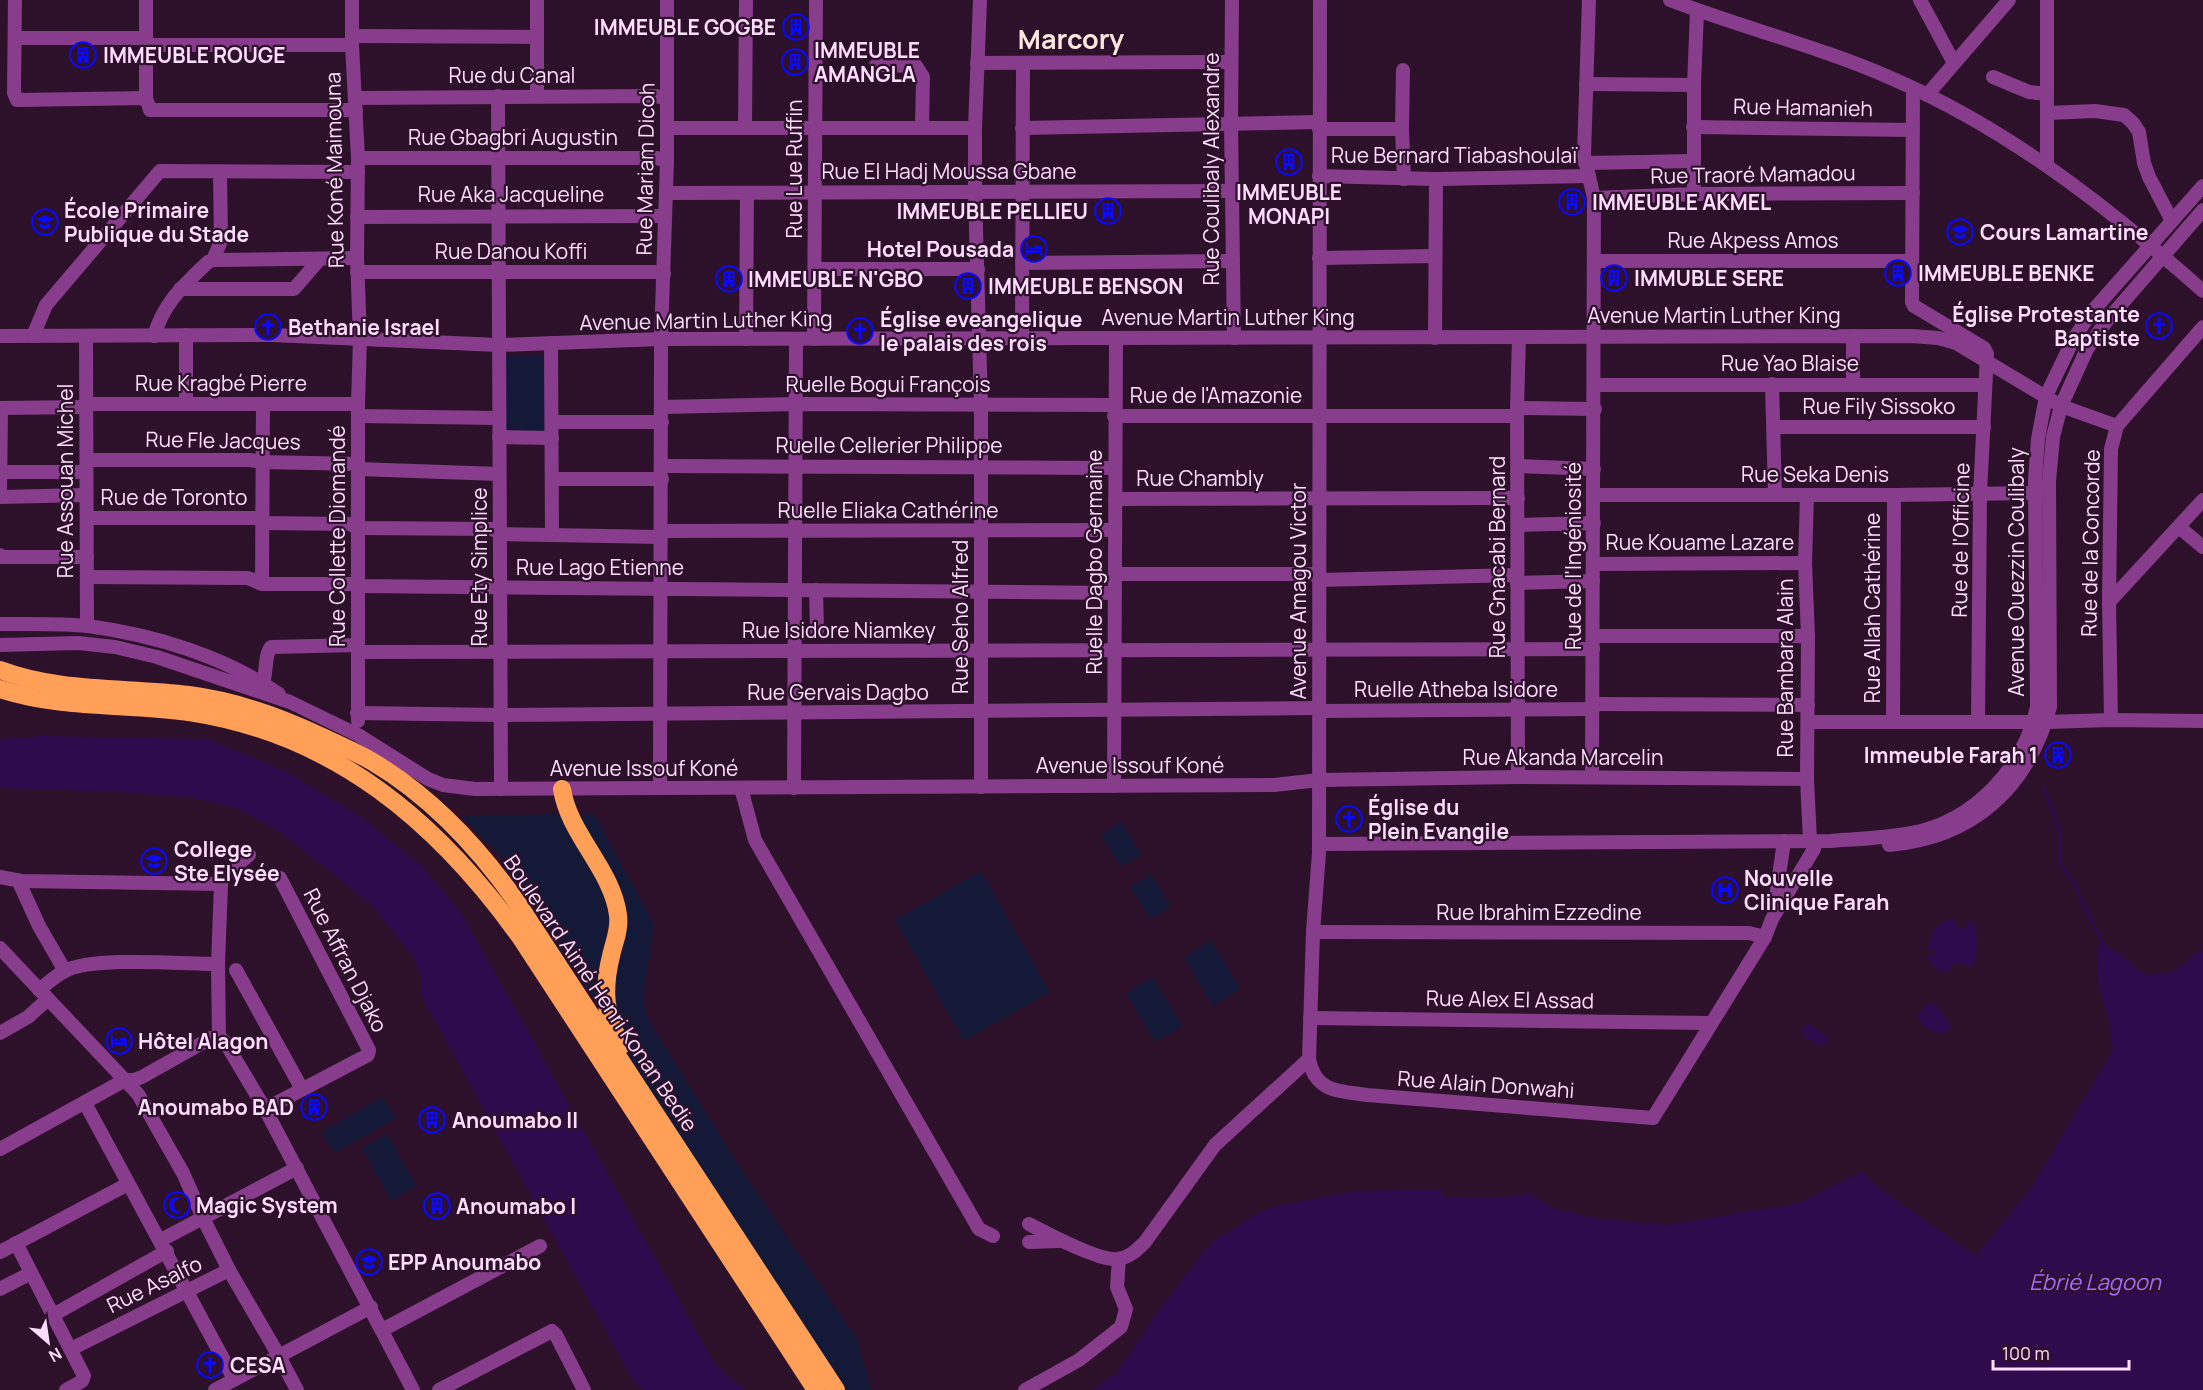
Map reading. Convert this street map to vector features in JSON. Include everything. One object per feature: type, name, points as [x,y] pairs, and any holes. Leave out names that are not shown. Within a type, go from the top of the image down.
[{"type":"highway","name":"Boulevard Aimé Henri Konan Bedie","points":[[0,670],[59,684],[98,689],[148,691],[225,702],[284,720],[373,762],[414,791],[452,825],[500,879],[668,1135],[815,1380]]},
{"type":"highway","name":"Boulevard Aimé Henri Konan Bedie","points":[[0,688],[56,701],[189,712],[249,726],[278,735],[337,763],[408,812],[446,846],[472,874],[521,938],[815,1380],[836,1390]]},
{"type":"highway","points":[[562,789],[567,810],[612,891],[617,907],[618,931],[605,986],[608,1017],[613,1031],[630,1058],[668,1135]]},
{"type":"street","points":[[15,0],[14,93],[17,100],[146,98],[146,0]]},
{"type":"street","name":"Rue Koné Maimouna","points":[[352,0],[358,165],[357,265],[360,338]]},
{"type":"street","points":[[537,0],[537,96]]},
{"type":"street","name":"Rue Mariam Dicoh","points":[[660,789],[661,339],[666,193],[667,0]]},
{"type":"street","points":[[745,128],[746,0]]},
{"type":"street","name":"Rue Lue Ruffin","points":[[814,339],[816,0]]},
{"type":"street","name":"Rue Seho Alfred","points":[[980,0],[975,193],[981,405],[981,787]]},
{"type":"street","name":"Rue Coulibaly Alexandre","points":[[1232,0],[1234,338]]},
{"type":"street","name":"Avenue Amagou Victor","points":[[1319,849],[1320,0]]},
{"type":"street","name":"Rue de l'Ingéniosité","points":[[1588,0],[1587,169],[1594,198],[1595,261],[1592,336],[1595,385],[1592,777]]},
{"type":"street","points":[[1673,0],[1697,11],[1805,46],[1892,78],[1927,95],[2047,165],[2163,255],[2203,291]]},
{"type":"street","points":[[1920,0],[1954,63]]},
{"type":"street","points":[[1927,95],[2009,0]]},
{"type":"street","points":[[2047,0],[2047,165]]},
{"type":"street","points":[[1694,194],[1693,127],[1697,11]]},
{"type":"street","points":[[15,38],[146,42],[536,37]]},
{"type":"street","points":[[977,63],[1231,62]]},
{"type":"street","points":[[1022,339],[1023,63]]},
{"type":"street","points":[[876,65],[916,66],[920,71],[923,77],[922,128]]},
{"type":"street","points":[[1403,70],[1401,129],[1404,178]]},
{"type":"street","points":[[1993,77],[2029,92],[2047,94]]},
{"type":"street","points":[[1586,84],[1694,85]]},
{"type":"street","points":[[1913,89],[1912,302],[1914,306],[1984,348],[1987,360]]},
{"type":"street","name":"Rue du Canal","points":[[146,98],[150,110],[356,104],[498,96],[656,96],[667,99]]},
{"type":"street","name":"Rue Ety Simplice","points":[[498,96],[501,789]]},
{"type":"street","points":[[2047,113],[2095,111],[2124,115],[2139,132],[2144,163],[2149,177],[2172,221]]},
{"type":"street","points":[[1022,128],[1231,124],[1401,129]]},
{"type":"street","name":"Rue Hamanieh","points":[[1693,127],[1913,130]]},
{"type":"street","points":[[667,128],[975,128]]},
{"type":"street","name":"Rue Gbagbri Augustin","points":[[33,336],[36,324],[46,305],[160,171],[220,172],[498,158],[657,158],[666,161]]},
{"type":"street","name":"Rue Bernard Tiabashoulaï","points":[[1320,177],[1436,179],[1694,161]]},
{"type":"street","points":[[154,336],[159,318],[180,289],[207,262],[213,260],[221,241],[220,172]]},
{"type":"street","points":[[1434,338],[1436,179]]},
{"type":"street","name":"Avenue Ouezzin Coulibaly","points":[[2040,722],[2037,691],[2035,493],[2038,439],[2046,396],[2073,340],[2090,314],[2203,186]]},
{"type":"street","name":"Rue El Hadj Moussa Gbane","points":[[666,193],[1232,191]]},
{"type":"street","points":[[746,339],[747,193]]},
{"type":"street","name":"Rue Traoré Mamadou","points":[[1594,198],[1694,194],[1913,193]]},
{"type":"street","name":"Avenue Ouezzin Coulibaly","points":[[1319,849],[1784,841],[1830,841],[1886,845],[1914,843],[1935,837],[1960,826],[1982,812],[2016,779],[2031,757],[2040,722],[2050,707],[2049,481],[2053,437],[2061,406],[2087,349],[2104,323],[2203,210]]},
{"type":"street","name":"Rue Aka Jacqueline","points":[[357,217],[665,216]]},
{"type":"street","points":[[1319,258],[1435,256]]},
{"type":"street","name":"Rue Danou Koffi","points":[[213,260],[319,260],[357,265],[497,273],[656,272],[664,274]]},
{"type":"street","points":[[180,289],[294,289],[319,260]]},
{"type":"street","points":[[1022,263],[1233,261]]},
{"type":"street","name":"Rue Akpess Amos","points":[[1595,261],[1911,261]]},
{"type":"street","points":[[814,269],[978,269]]},
{"type":"street","name":"Rue de la Concorde","points":[[2111,720],[2109,602],[2111,449],[2117,426],[2203,327]]},
{"type":"street","points":[[186,335],[186,403]]},
{"type":"street","name":"Avenue Martin Luther King","points":[[0,336],[272,335],[498,345],[661,339],[1592,336],[1938,338],[1956,343],[1987,360],[2061,406],[2117,426]]},
{"type":"street","name":"Rue Assouan Michel","points":[[86,336],[87,626]]},
{"type":"street","points":[[1853,336],[1853,384]]},
{"type":"street","name":"Rue Gnacabi Bernard","points":[[1518,777],[1517,412],[1519,337]]},
{"type":"street","name":"Rue Collette Diomandé","points":[[358,735],[360,338]]},
{"type":"street","name":"Ruelle Dagbo Germaine","points":[[1114,786],[1116,338]]},
{"type":"street","points":[[794,788],[795,339]]},
{"type":"street","points":[[551,343],[552,534]]},
{"type":"street","name":"Rue de l'Officine","points":[[1978,722],[1980,494],[1987,360]]},
{"type":"street","points":[[1772,384],[1775,495]]},
{"type":"street","name":"Rue Yao Blaise","points":[[1595,385],[1985,385]]},
{"type":"street","name":"Rue Kragbé Pierre","points":[[1,408],[186,403],[263,404],[499,418]]},
{"type":"street","points":[[262,584],[263,404]]},
{"type":"street","name":"Ruelle Bogui François","points":[[662,407],[796,404],[981,405],[1114,411]]},
{"type":"street","points":[[1,408],[0,495],[86,495]]},
{"type":"street","name":"Rue de l'Amazonie","points":[[1114,411],[1318,416],[1595,409]]},
{"type":"street","points":[[552,422],[662,422]]},
{"type":"street","name":"Rue Fily Sissoko","points":[[1774,427],[1984,427]]},
{"type":"street","points":[[499,437],[552,438]]},
{"type":"street","name":"Rue Fle Jacques","points":[[1,472],[86,466],[250,460],[499,474]]},
{"type":"street","name":"Ruelle Cellerier Philippe","points":[[552,479],[796,466],[1115,468]]},
{"type":"street","points":[[1518,466],[1594,469]]},
{"type":"street","name":"Rue Seka Denis","points":[[1594,495],[2035,493]]},
{"type":"street","name":"Rue Bambara Alain","points":[[1807,495],[1805,563],[1808,636],[1807,779],[1812,841]]},
{"type":"street","name":"Rue Allah Cathérine","points":[[1893,721],[1894,495]]},
{"type":"street","name":"Rue Chambly","points":[[1115,499],[1518,498]]},
{"type":"street","points":[[2109,602],[2203,500]]},
{"type":"street","name":"Rue de Toronto","points":[[87,518],[262,520],[350,524],[358,528],[494,529],[500,534]]},
{"type":"street","points":[[1518,525],[1594,523]]},
{"type":"street","points":[[2179,527],[2203,547]]},
{"type":"street","name":"Ruelle Eliaka Cathérine","points":[[500,534],[1115,530]]},
{"type":"street","points":[[0,556],[87,557]]},
{"type":"street","name":"Rue Kouame Lazare","points":[[1594,564],[1805,563]]},
{"type":"street","points":[[1115,574],[1593,582]]},
{"type":"street","name":"Rue Lago Etienne","points":[[87,577],[248,578],[262,584],[351,584],[358,586],[1115,593]]},
{"type":"street","points":[[816,590],[818,630]]},
{"type":"street","points":[[0,624],[87,626],[172,645],[213,659],[263,683],[290,702]]},
{"type":"street","name":"Rue Isidore Niamkey","points":[[263,683],[266,674],[267,652],[271,647],[500,651],[1518,649],[1593,642],[1808,636]]},
{"type":"street","name":"Avenue Issouf Koné","points":[[0,645],[78,643],[115,647],[157,657],[290,702],[358,735],[428,780],[443,785],[475,789],[1274,785],[1319,780]]},
{"type":"street","name":"Ruelle Atheba Isidore","points":[[1319,709],[1808,705]]},
{"type":"street","name":"Rue Gervais Dagbo","points":[[357,713],[795,714],[1319,709]]},
{"type":"street","points":[[1808,722],[2203,721]]},
{"type":"street","name":"Rue Akanda Marcelin","points":[[1319,780],[1518,777],[1807,779]]},
{"type":"street","points":[[741,788],[755,840],[979,1229],[993,1236]]},
{"type":"street","name":"Rue Alain Donwahi","points":[[1772,919],[1784,841]]},
{"type":"street","name":"Rue Alain Donwahi","points":[[1319,849],[1313,932],[1309,1059],[1314,1074],[1323,1086],[1335,1091],[1413,1100],[1653,1118],[1765,937],[1772,919],[1814,849],[1812,841]]},
{"type":"street","points":[[249,855],[223,876],[220,884],[219,1036],[225,1042],[265,1109],[413,1390]]},
{"type":"street","points":[[0,878],[220,884]]},
{"type":"street","name":"Rue Affran Djako","points":[[265,1109],[368,1055],[369,1050],[280,878]]},
{"type":"street","points":[[18,880],[39,926],[65,971]]},
{"type":"street","name":"Rue Ibrahim Ezzedine","points":[[1313,932],[1737,933],[1765,937]]},
{"type":"street","points":[[0,948],[138,1094],[183,1173],[229,1270]]},
{"type":"street","points":[[0,1033],[28,1017],[43,995],[65,971],[76,967],[143,962],[218,964]]},
{"type":"street","points":[[236,970],[302,1089]]},
{"type":"street","name":"Rue Alex El Assad","points":[[1310,1018],[1710,1023]]},
{"type":"street","points":[[0,1149],[125,1080],[142,1077],[211,1038],[219,1036]]},
{"type":"street","points":[[1029,1224],[1061,1241],[1110,1259],[1119,1259],[1131,1254],[1145,1242],[1215,1145],[1309,1059]]},
{"type":"street","points":[[85,1103],[128,1184],[164,1245],[234,1379]]},
{"type":"street","points":[[53,1315],[203,1218],[297,1168]]},
{"type":"street","points":[[0,1252],[128,1184]]},
{"type":"street","points":[[1029,1242],[1061,1241]]},
{"type":"street","points":[[16,1243],[84,1376],[82,1381],[66,1390]]},
{"type":"street","points":[[382,1330],[540,1246]]},
{"type":"street","points":[[1025,1390],[1079,1360],[1121,1327],[1126,1309],[1117,1287],[1119,1259]]},
{"type":"street","name":"Rue Asalfo","points":[[71,1349],[229,1270],[297,1390]]},
{"type":"street","points":[[0,1289],[31,1273]]},
{"type":"street","points":[[215,1390],[370,1307]]},
{"type":"street","points":[[440,1390],[552,1331],[584,1390]]},
{"type":"shaded area","points":[[504,355],[548,355],[548,433],[504,433]]},
{"type":"shaded area","points":[[594,814],[654,924],[643,997],[648,1019],[741,1169],[857,1339],[871,1390],[847,1390],[831,1364],[829,1365],[674,1130],[596,1003],[542,921],[535,899],[498,853],[461,815]]},
{"type":"shaded area","points":[[1121,822],[1141,854],[1121,867],[1101,834]]},
{"type":"shaded area","points":[[981,871],[1050,992],[964,1041],[895,920]]},
{"type":"shaded area","points":[[1151,874],[1171,907],[1151,919],[1130,887]]},
{"type":"shaded area","points":[[1211,940],[1240,989],[1213,1006],[1184,957]]},
{"type":"shaded area","points":[[1153,977],[1182,1026],[1155,1042],[1126,993]]},
{"type":"shaded area","points":[[383,1097],[395,1119],[334,1153],[322,1131]]},
{"type":"shaded area","points":[[387,1134],[417,1186],[391,1200],[362,1148]]},
{"type":"water","points":[[43,736],[208,739],[287,772],[364,819],[425,869],[462,914],[716,1366],[745,1390],[643,1390],[634,1382],[422,997],[422,980],[414,958],[372,905],[280,832],[239,809],[195,798],[120,792],[0,788],[0,739]]},
{"type":"water","points":[[1949,919],[1954,919],[1959,928],[1963,929],[1970,921],[1974,923],[1978,951],[1972,967],[1960,963],[1953,964],[1950,970],[1944,973],[1929,962],[1928,956],[1936,954],[1937,951],[1928,949],[1934,931]]},
{"type":"water","name":"Ébrié Lagoon","points":[[2097,943],[2118,952],[2133,966],[2149,975],[2173,972],[2200,950],[2203,951],[2203,1390],[1092,1390],[1118,1372],[1160,1308],[1212,1242],[1258,1213],[1280,1205],[1357,1191],[1440,1189],[1445,1197],[1502,1198],[1529,1193],[1552,1208],[1594,1218],[1667,1225],[1799,1203],[1862,1172],[1882,1190],[1976,1256],[2033,1185],[2113,1050],[2110,1025],[2098,983]]},
{"type":"water","points":[[1933,1003],[1951,1026],[1949,1032],[1934,1032],[1922,1024],[1918,1015],[1926,1005]]},
{"type":"water","points":[[1809,1024],[1827,1036],[1824,1046],[1819,1046],[1801,1034],[1805,1025]]},
{"type":"waterway","points":[[2044,786],[2058,828],[2059,860],[2075,884],[2105,946]]},
{"type":"place","name":"IMMEUBLE GOGBE","points":[[796,27]]},
{"type":"place","name":"IMMEUBLE ROUGE","points":[[83,55]]},
{"type":"place","name":"IMMEUBLE AMANGLA","points":[[795,62]]},
{"type":"place","name":"IMMEUBLE MONAPI","points":[[1289,162]]},
{"type":"place","name":"IMMEUBLE AKMEL","points":[[1572,202]]},
{"type":"place","name":"IMMEUBLE PELLIEU","points":[[1108,211]]},
{"type":"place","name":"École Primaire Publique du Stade","points":[[45,222]]},
{"type":"place","name":"Cours Lamartine","points":[[1960,232]]},
{"type":"place","name":"Hotel Pousada","points":[[1034,249]]},
{"type":"place","name":"IMMEUBLE BENKE","points":[[1898,273]]},
{"type":"place","name":"IMMUBLE SERE","points":[[1614,278]]},
{"type":"place","name":"IMMEUBLE N'GBO","points":[[729,279]]},
{"type":"place","name":"IMMEUBLE BENSON","points":[[968,286]]},
{"type":"place","name":"Église Protestante Baptiste","points":[[2159,326]]},
{"type":"place","name":"Bethanie Israel","points":[[268,327]]},
{"type":"place","name":"Église eveangelique le palais des rois","points":[[860,331]]},
{"type":"place","name":"Immeuble Farah 1","points":[[2058,755]]},
{"type":"place","name":"Église du Plein Evangile","points":[[1349,819]]},
{"type":"place","name":"College Ste Elysée","points":[[154,861]]},
{"type":"place","name":"Nouvelle Clinique Farah","points":[[1725,890]]},
{"type":"place","name":"Hôtel Alagon","points":[[119,1041]]},
{"type":"place","name":"Anoumabo BAD","points":[[314,1107]]},
{"type":"place","name":"Anoumabo II","points":[[432,1120]]},
{"type":"place","name":"Magic System","points":[[177,1205]]},
{"type":"place","name":"Anoumabo I","points":[[437,1206]]},
{"type":"place","name":"EPP Anoumabo","points":[[369,1262]]},
{"type":"place","name":"CESA","points":[[210,1365]]},
{"type":"district","name":"Marcory","points":[[1071,38]]}]
